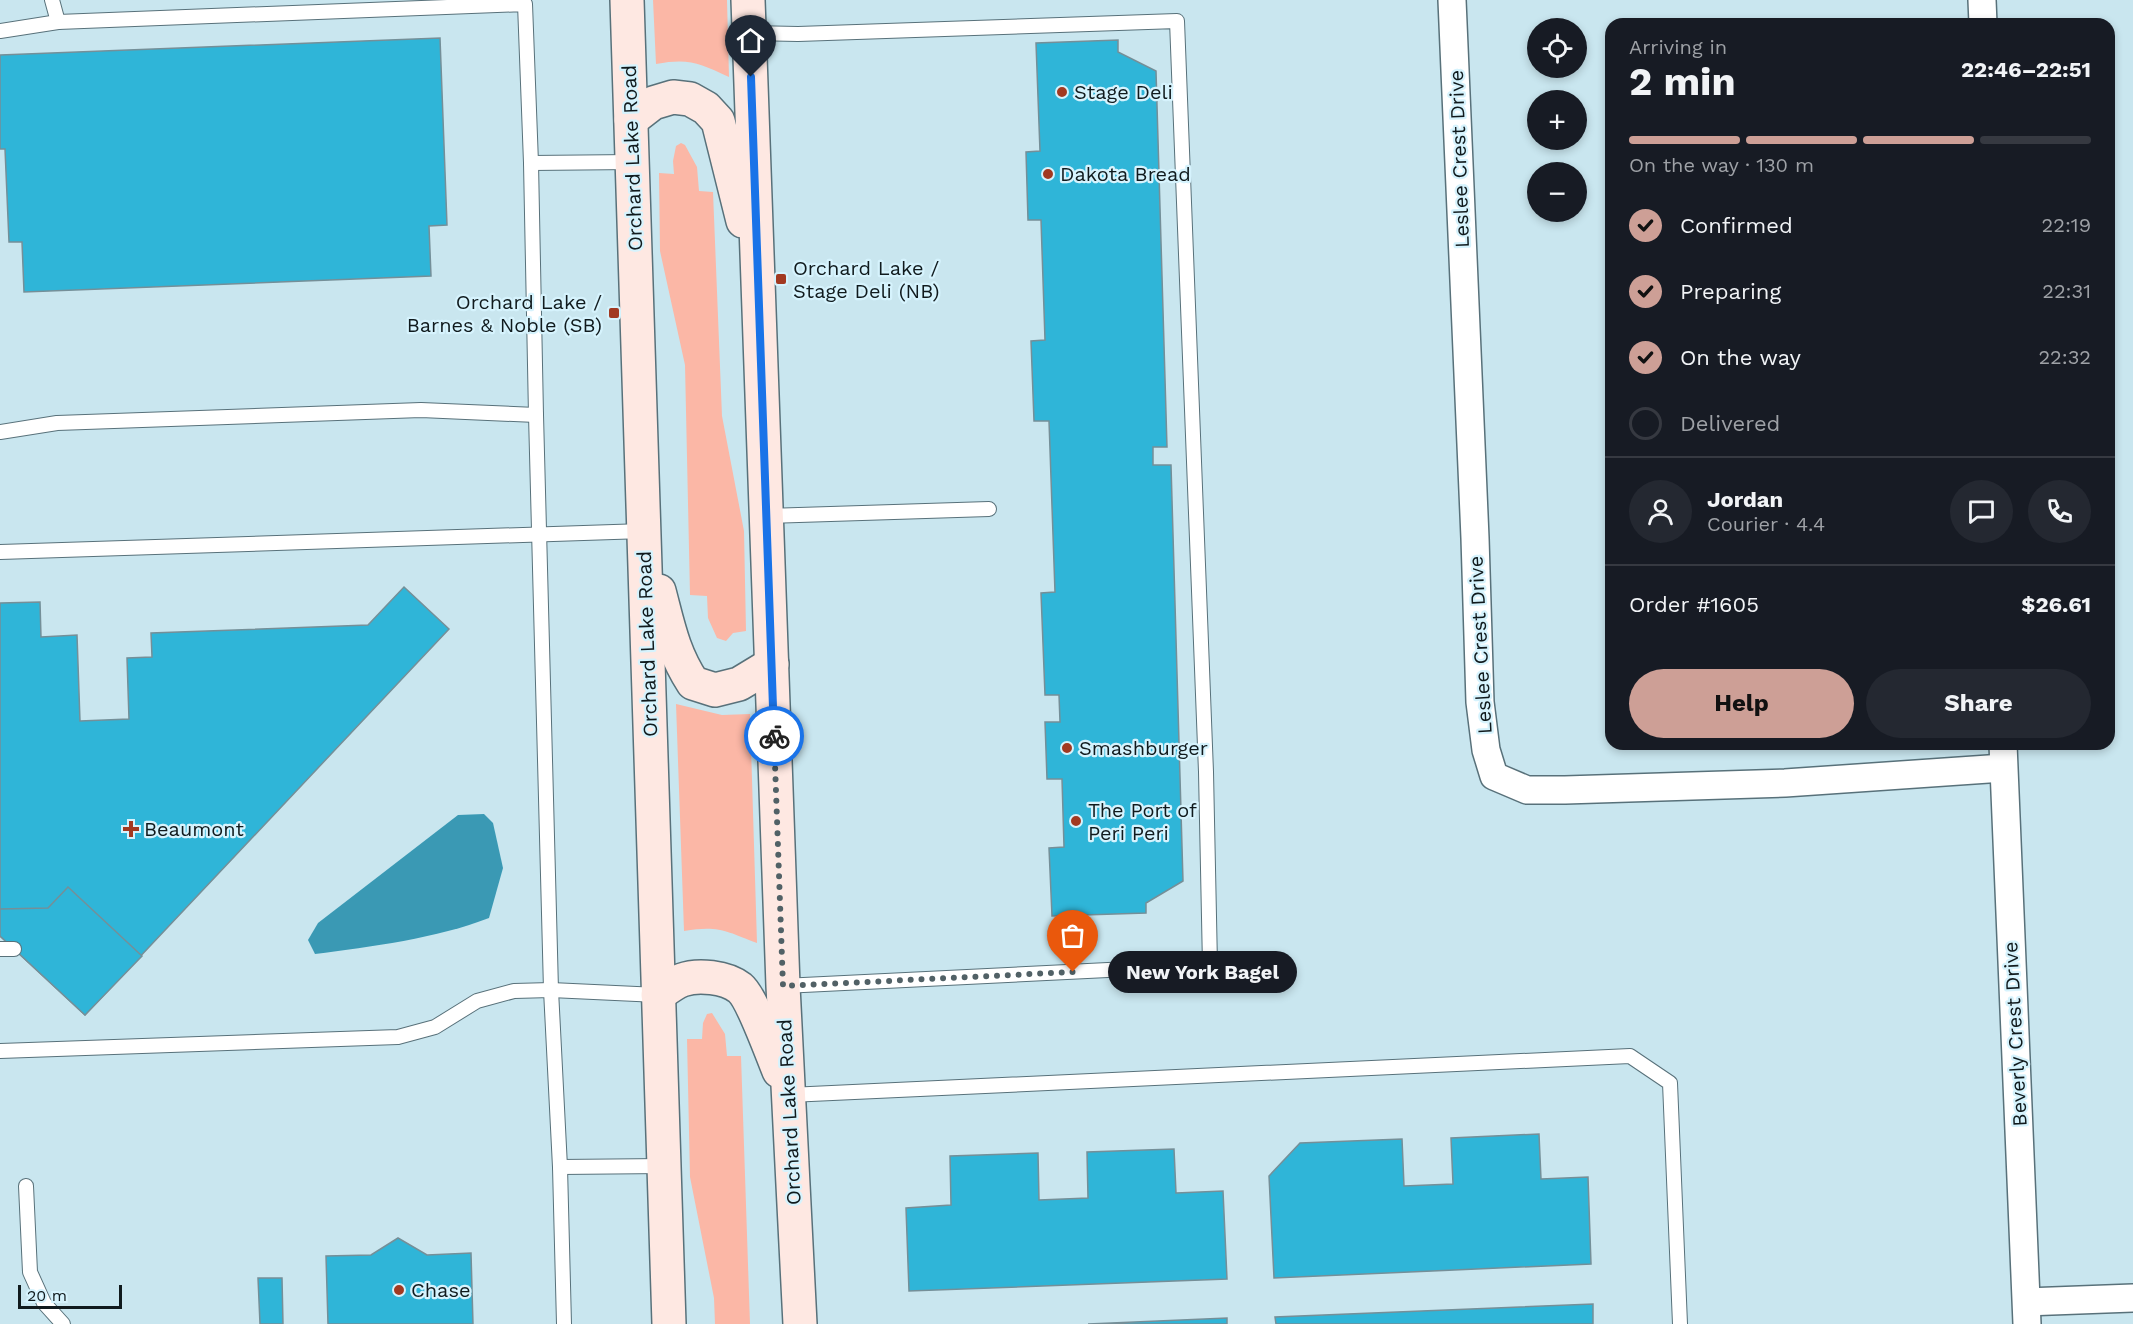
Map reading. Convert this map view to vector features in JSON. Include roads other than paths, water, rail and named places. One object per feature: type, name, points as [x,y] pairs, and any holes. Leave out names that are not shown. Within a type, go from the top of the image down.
[{"type":"main road","name":"Orchard Lake Road","points":[[627,0],[669,1324]]},
{"type":"main road","name":"Orchard Lake Road","points":[[748,0],[783,986],[800,1324]]},
{"type":"main road","points":[[631,120],[652,102],[673,97],[690,99],[706,108],[718,122],[758,275]]},
{"type":"main road","points":[[644,531],[673,648],[680,664],[693,683],[716,690],[739,684],[772,664]]},
{"type":"main road","points":[[658,995],[681,980],[699,977],[722,980],[741,988],[755,1014],[789,1095]]},
{"type":"street","name":"Leslee Crest Drive","points":[[1452,0],[1475,526],[1479,702],[1486,750],[1494,776],[1527,790],[1785,783],[2003,756]]},
{"type":"street","points":[[1982,0],[1983,18]]},
{"type":"street","name":"Beverly Crest Drive","points":[[2003,756],[2027,1313]]},
{"type":"street","points":[[2027,1313],[2133,1298]]},
{"type":"lane","points":[[52,0],[58,22]]},
{"type":"lane","points":[[0,32],[58,22],[525,4],[551,990],[560,1167],[564,1324]]},
{"type":"lane","points":[[750,33],[798,34],[1177,21],[1206,772],[1210,965],[783,986]]},
{"type":"lane","points":[[531,164],[633,162]]},
{"type":"lane","points":[[0,432],[57,423],[421,410],[536,415]]},
{"type":"lane","points":[[766,516],[989,509]]},
{"type":"lane","points":[[0,552],[644,531]]},
{"type":"lane","points":[[0,1051],[398,1037],[435,1027],[477,1000],[514,991],[551,990],[658,995]]},
{"type":"lane","points":[[789,1095],[1630,1056],[1670,1083],[1680,1324]]},
{"type":"lane","points":[[560,1167],[664,1166]]},
{"type":"lane","points":[[26,1186],[30,1272],[44,1303],[63,1324]]},
{"type":"water","points":[[484,814],[493,823],[503,868],[489,918],[426,936],[315,954],[308,940],[318,923],[458,815]]},
{"type":"place","name":"Stage Deli","points":[[1062,92]]},
{"type":"place","name":"Dakota Bread","points":[[1048,174]]},
{"type":"place","name":"Orchard Lake / Stage Deli (NB)","points":[[781,279]]},
{"type":"place","name":"Orchard Lake / Barnes & Noble (SB)","points":[[614,313]]},
{"type":"place","name":"Smashburger","points":[[1067,748]]},
{"type":"place","name":"The Port of Peri Peri","points":[[1076,821]]},
{"type":"place","name":"Beaumont","points":[[131,829]]},
{"type":"place","name":"New York Bagel","points":[[1073,972]]},
{"type":"place","name":"Chase","points":[[399,1290]]}]
